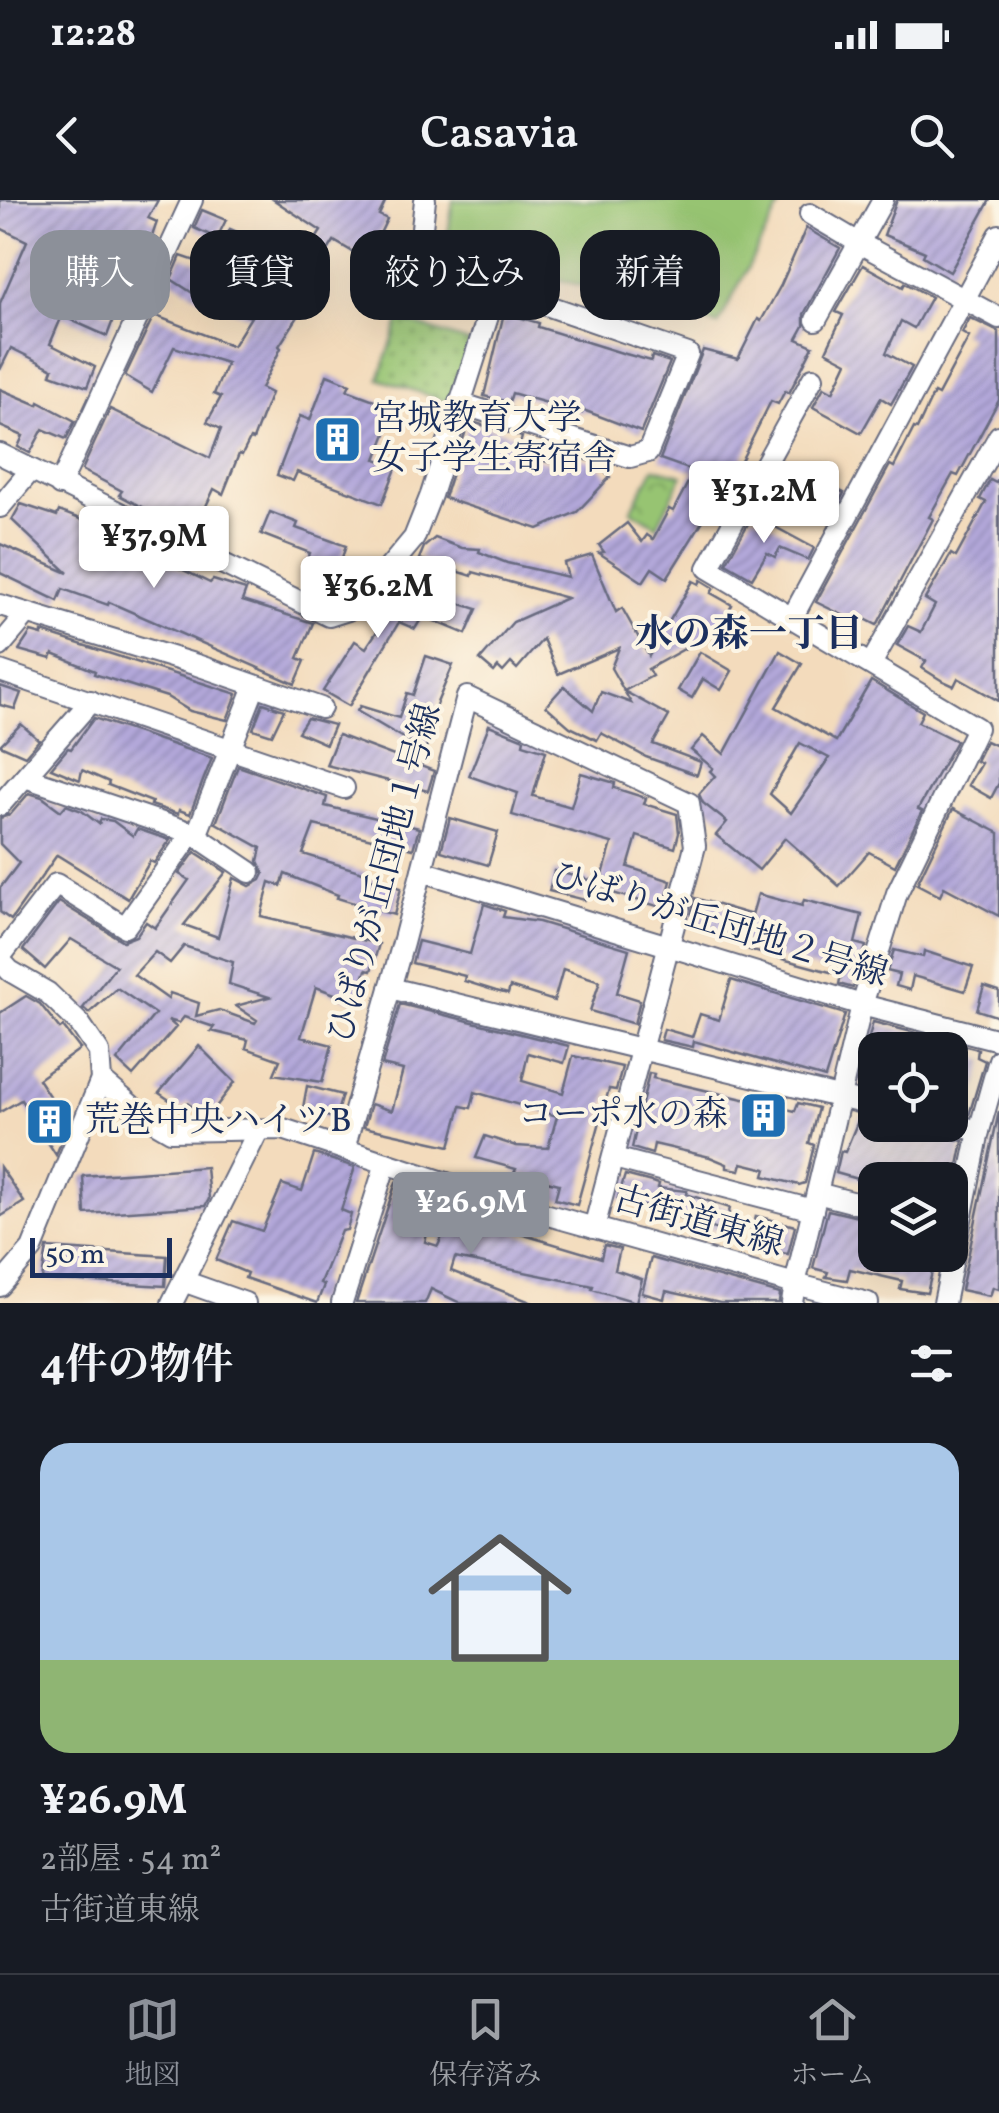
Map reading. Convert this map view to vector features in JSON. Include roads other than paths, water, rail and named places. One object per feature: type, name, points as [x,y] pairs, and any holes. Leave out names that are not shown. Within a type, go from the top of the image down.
[{"type":"street","points":[[60,484],[192,200]]},
{"type":"street","points":[[422,230],[425,200]]},
{"type":"street","points":[[816,320],[883,200]]},
{"type":"street","points":[[810,214],[999,318]]},
{"type":"street","points":[[792,618],[999,236]]},
{"type":"street","points":[[459,404],[630,457],[648,452],[688,354],[560,310]]},
{"type":"street","points":[[0,454],[329,616],[348,610],[364,598],[414,538],[487,320]]},
{"type":"street","points":[[813,378],[708,568],[978,728],[897,894],[838,1097],[794,1294],[868,1303]]},
{"type":"street","points":[[872,664],[999,436]]},
{"type":"street","points":[[0,506],[31,470]]},
{"type":"street","points":[[0,605],[320,708]]},
{"type":"street","points":[[0,646],[27,614]]},
{"type":"street","points":[[0,671],[344,788]]},
{"type":"street","points":[[0,1286],[32,1249],[101,1080],[99,1052],[80,1024],[48,993],[10,971],[0,959],[56,884],[124,927],[194,835],[256,686]]},
{"type":"street","name":"ひばりが丘団地１号線","points":[[344,1149],[467,697],[689,803],[695,846],[594,1228]]},
{"type":"street","points":[[0,805],[91,701]]},
{"type":"street","points":[[25,776],[194,835],[250,872]]},
{"type":"street","name":"ひばりが丘団地２号線","points":[[422,871],[862,1005],[999,1040]]},
{"type":"street","points":[[390,988],[858,1102]]},
{"type":"street","points":[[968,1174],[999,1060]]},
{"type":"street","name":"古街道東線","points":[[101,1080],[140,1114],[171,1130],[283,1129],[794,1294]]},
{"type":"street","points":[[968,1128],[979,1131]]},
{"type":"street","points":[[172,1303],[258,1131]]},
{"type":"street","points":[[614,1158],[815,1202],[858,1206]]},
{"type":"street","points":[[342,1303],[386,1162]]},
{"type":"street","points":[[944,1303],[948,1272]]},
{"type":"street","points":[[184,1281],[245,1303]]},
{"type":"place","name":"宮城教育大学 女子学生寄宿舎","points":[[337,440]]},
{"type":"place","name":"コーポ水の森","points":[[763,1116]]},
{"type":"place","name":"荒巻中央ハイツB","points":[[50,1122]]},
{"type":"district","name":"水の森一丁目","points":[[749,636]]}]
